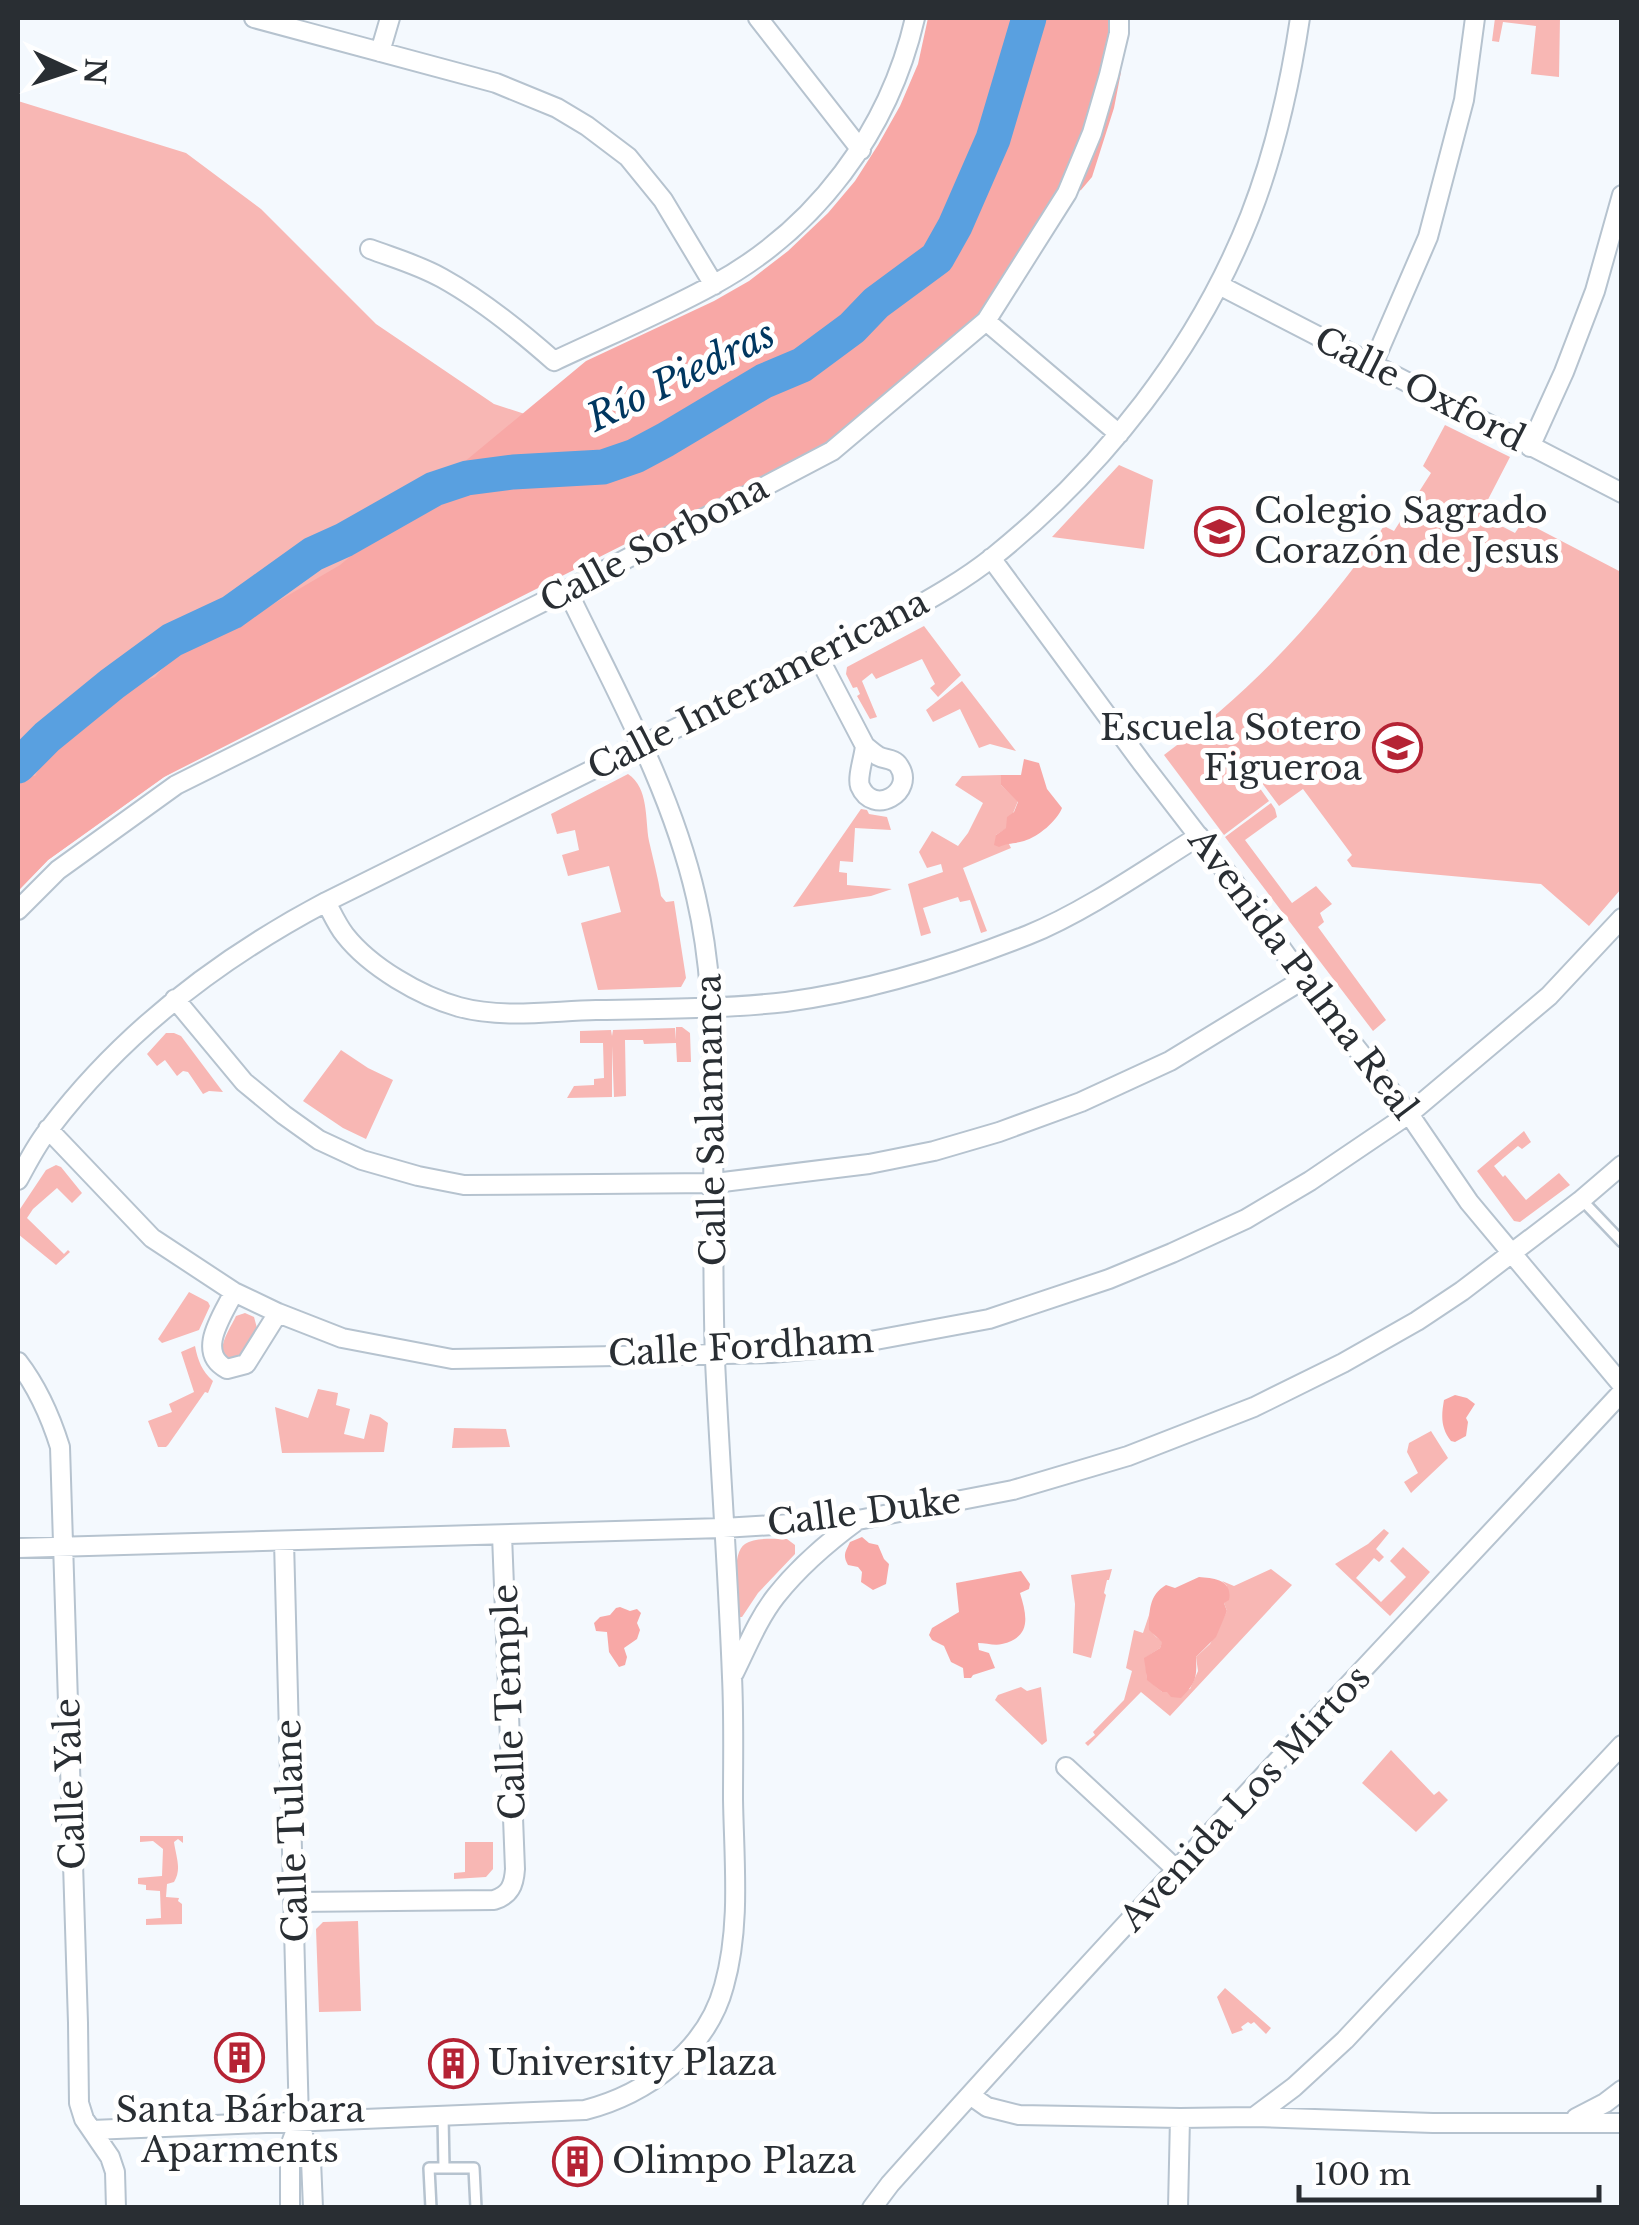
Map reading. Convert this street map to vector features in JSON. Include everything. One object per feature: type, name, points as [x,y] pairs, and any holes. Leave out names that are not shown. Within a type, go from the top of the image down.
[{"type":"street","points":[[254,18],[496,84],[556,108],[628,157],[664,200],[714,285]]},
{"type":"street","points":[[380,52],[390,18]]},
{"type":"street","points":[[758,18],[861,150]]},
{"type":"street","points":[[370,250],[442,278],[520,332],[554,361],[714,285],[792,230],[861,150],[896,81],[915,18]]},
{"type":"street","name":"Calle Sorbona","points":[[18,910],[58,870],[176,786],[567,590],[832,451],[986,321],[1066,193],[1092,133],[1109,76],[1119,18]]},
{"type":"street","name":"Calle Interamericana","points":[[18,1180],[48,1130],[105,1066],[175,999],[246,948],[326,902],[819,658],[945,591],[991,558],[1048,508],[1118,434],[1162,376],[1219,286],[1250,216],[1271,153],[1288,90],[1300,18]]},
{"type":"street","points":[[1373,364],[1428,236],[1464,100],[1475,18]]},
{"type":"street","points":[[1530,447],[1595,292],[1622,195]]},
{"type":"street","name":"Calle Oxford","points":[[1219,286],[1622,493]]},
{"type":"street","points":[[986,321],[1118,434]]},
{"type":"street","name":"Avenida Palma Real","points":[[991,558],[1409,1114],[1469,1202],[1622,1389]]},
{"type":"street","name":"Calle Salamanca","points":[[92,2130],[585,2110],[629,2095],[676,2063],[709,2024],[724,1988],[734,1924],[732,1677],[715,1354],[712,1008],[706,942],[674,818],[567,590]]},
{"type":"street","points":[[819,658],[865,746]]},
{"type":"street","points":[[326,902],[344,935],[400,982],[460,1007],[499,1014],[712,1008],[837,993],[902,979],[977,954],[1032,933],[1095,900],[1199,836]]},
{"type":"street","name":"Calle Fordham","points":[[48,1130],[152,1238],[234,1292],[342,1338],[452,1359],[771,1353],[838,1347],[988,1319],[1108,1279],[1246,1218],[1310,1181],[1409,1114],[1549,996],[1622,918]]},
{"type":"street","points":[[175,999],[244,1082],[319,1140],[362,1160],[464,1185],[714,1182],[869,1164],[999,1132],[1081,1102],[1170,1061],[1304,979]]},
{"type":"street","name":"Calle Duke","points":[[18,1548],[723,1528],[858,1520],[1012,1490],[1128,1456],[1254,1407],[1343,1363],[1417,1321],[1512,1255],[1622,1165]]},
{"type":"street","points":[[234,1292],[211,1349],[214,1360],[227,1369],[246,1364],[278,1313]]},
{"type":"street","name":"Calle Yale","points":[[18,1362],[36,1386],[60,1446],[78,2090],[84,2118],[115,2172],[116,2208]]},
{"type":"street","name":"Avenida Los Mirtos","points":[[872,2208],[1039,2016],[1622,1389]]},
{"type":"street","name":"Calle Salamanca","points":[[732,1677],[776,1596],[809,1561],[858,1520]]},
{"type":"street","name":"Calle Temple","points":[[295,1902],[494,1900],[510,1892],[515,1869],[502,1534]]},
{"type":"street","name":"Calle Tulane","points":[[284,1541],[300,2122],[312,2160],[314,2208]]},
{"type":"street","points":[[1254,2117],[1345,2040],[1622,1745]]},
{"type":"street","points":[[1066,1767],[1178,1870]]},
{"type":"street","points":[[1569,2122],[1622,2090]]},
{"type":"street","points":[[970,2095],[987,2107],[1020,2115],[1622,2123]]},
{"type":"street","points":[[1178,2208],[1180,2118]]},
{"type":"street","name":"Calle Tulane","points":[[290,2208],[290,2146],[300,2122]]},
{"type":"lane","points":[[1582,1200],[1622,1242]]},
{"type":"lane","points":[[443,2116],[444,2168]]},
{"type":"lane","points":[[431,2208],[429,2168],[474,2168],[476,2208]]},
{"type":"shaded area","points":[[928,18],[1115,18],[1121,49],[1114,108],[1092,177],[1081,190],[1070,195],[979,319],[961,329],[947,348],[888,392],[839,440],[657,537],[645,534],[164,777],[48,860],[18,891],[18,779],[24,774],[35,776],[48,751],[78,722],[134,685],[155,677],[186,643],[221,625],[251,617],[340,565],[586,361],[714,301],[749,281],[788,251],[828,213],[878,145],[918,64]]},
{"type":"shaded area","points":[[1495,18],[1560,18],[1559,77],[1531,74],[1536,26],[1503,22],[1499,42],[1492,41]]},
{"type":"shaded area","points":[[18,101],[186,153],[261,209],[376,324],[494,404],[531,416],[283,708],[164,777],[48,860],[18,891]]},
{"type":"shaded area","name":"Escuela Sotero Figueroa","points":[[1445,425],[1510,457],[1480,515],[1515,533],[1523,521],[1621,572],[1621,889],[1589,926],[1541,884],[1352,867],[1347,860],[1352,855],[1303,789],[1279,806],[1262,783],[1259,787],[1269,801],[1224,835],[1164,755],[1219,712],[1286,647],[1328,600],[1384,526],[1394,531],[1431,473],[1423,466]]},
{"type":"shaded area","points":[[1119,465],[1153,480],[1144,549],[1052,537]]},
{"type":"shaded area","points":[[924,626],[961,675],[938,697],[930,688],[935,684],[922,659],[876,679],[872,673],[862,681],[877,717],[870,719],[857,696],[857,687],[853,688],[846,674],[847,667]]},
{"type":"shaded area","points":[[962,681],[1016,751],[990,744],[979,748],[960,709],[933,722],[926,710]]},
{"type":"shaded area","points":[[1024,759],[1039,763],[1047,789],[1062,808],[1035,836],[999,847],[994,845],[996,835],[1006,828],[1007,817],[1018,802],[1001,785],[1001,775],[1021,775]]},
{"type":"shaded area","points":[[628,774],[643,796],[661,896],[666,902],[674,901],[686,978],[681,987],[598,990],[581,923],[621,912],[609,866],[568,876],[562,855],[579,850],[575,830],[557,834],[551,814]]},
{"type":"shaded area","points":[[1001,775],[1001,785],[1018,801],[1007,828],[996,835],[1011,848],[963,868],[987,931],[981,933],[970,900],[960,902],[958,897],[923,908],[931,933],[921,936],[908,884],[943,872],[941,864],[927,868],[919,852],[932,831],[958,846],[968,833],[983,803],[955,785],[962,776]]},
{"type":"shaded area","points":[[1271,803],[1277,817],[1245,840],[1292,903],[1316,886],[1332,904],[1320,913],[1324,922],[1318,927],[1386,1020],[1373,1031],[1225,837]]},
{"type":"shaded area","points":[[861,809],[887,817],[891,830],[855,828],[853,862],[840,861],[839,872],[847,873],[847,885],[892,889],[871,896],[793,907]]},
{"type":"shaded area","points":[[676,1027],[690,1033],[691,1062],[677,1062],[676,1043],[625,1040],[626,1096],[614,1097],[612,1046],[612,1097],[567,1098],[574,1086],[594,1085],[594,1079],[604,1078],[603,1043],[580,1043],[580,1031],[611,1030],[612,1036],[613,1030],[675,1028],[676,1040]]},
{"type":"shaded area","points":[[166,1033],[181,1036],[223,1092],[203,1094],[188,1072],[177,1076],[165,1060],[157,1066],[147,1054]]},
{"type":"shaded area","points":[[341,1050],[393,1080],[366,1139],[303,1101]]},
{"type":"shaded area","points":[[1524,1131],[1531,1142],[1522,1149],[1518,1146],[1494,1166],[1503,1177],[1526,1200],[1559,1173],[1570,1185],[1520,1222],[1514,1221],[1477,1171]]},
{"type":"shaded area","points":[[56,1165],[82,1193],[72,1203],[57,1188],[27,1218],[64,1254],[70,1252],[56,1265],[18,1234],[18,1212],[46,1170]]},
{"type":"shaded area","points":[[189,1292],[210,1306],[199,1330],[162,1343],[158,1339]]},
{"type":"shaded area","points":[[245,1313],[254,1317],[257,1328],[244,1353],[235,1361],[224,1354],[223,1342],[236,1316]]},
{"type":"shaded area","points":[[195,1346],[201,1365],[213,1381],[168,1445],[158,1447],[148,1421],[172,1412],[169,1404],[194,1392],[181,1352]]},
{"type":"shaded area","points":[[318,1389],[338,1393],[336,1405],[350,1409],[344,1434],[364,1439],[370,1414],[388,1423],[384,1452],[282,1453],[275,1407],[308,1418]]},
{"type":"shaded area","points":[[1455,1395],[1475,1404],[1466,1418],[1466,1436],[1455,1442],[1445,1432],[1442,1417],[1444,1400]]},
{"type":"shaded area","points":[[454,1428],[506,1429],[510,1447],[452,1448]]},
{"type":"shaded area","points":[[1431,1431],[1448,1458],[1411,1493],[1404,1482],[1418,1473],[1407,1452],[1409,1443]]},
{"type":"shaded area","points":[[1384,1529],[1389,1533],[1376,1549],[1384,1557],[1379,1562],[1374,1558],[1356,1578],[1381,1602],[1406,1577],[1390,1561],[1403,1547],[1430,1572],[1390,1616],[1335,1564]]},
{"type":"shaded area","points":[[862,1537],[878,1545],[889,1564],[886,1584],[873,1590],[861,1582],[858,1567],[848,1565],[845,1558],[850,1542]]},
{"type":"shaded area","points":[[787,1539],[795,1545],[795,1554],[740,1617],[736,1578],[740,1549],[754,1540]]},
{"type":"shaded area","points":[[1112,1569],[1091,1658],[1073,1653],[1075,1604],[1071,1575]]},
{"type":"shaded area","points":[[1271,1569],[1292,1585],[1170,1716],[1141,1692],[1088,1746],[1085,1743],[1124,1700],[1132,1671],[1126,1668],[1134,1630],[1143,1633],[1150,1612],[1151,1629],[1163,1641],[1160,1648],[1145,1658],[1147,1679],[1162,1692],[1190,1689],[1198,1671],[1196,1657],[1210,1644],[1227,1611],[1227,1586],[1222,1581],[1234,1586]]},
{"type":"shaded area","points":[[1021,1571],[1030,1584],[1029,1589],[1020,1593],[1025,1617],[1023,1631],[1002,1644],[978,1643],[979,1650],[989,1653],[995,1668],[964,1678],[963,1668],[951,1662],[944,1646],[932,1640],[932,1628],[959,1612],[956,1583]]},
{"type":"shaded area","points":[[1199,1577],[1225,1584],[1229,1593],[1229,1600],[1224,1603],[1227,1611],[1216,1637],[1196,1657],[1193,1684],[1181,1698],[1171,1697],[1147,1680],[1144,1658],[1160,1648],[1162,1642],[1149,1630],[1151,1604],[1166,1585],[1175,1588]]},
{"type":"shaded area","points":[[620,1607],[641,1613],[637,1639],[624,1648],[625,1665],[619,1667],[609,1652],[607,1632],[596,1631],[594,1623]]},
{"type":"shaded area","points":[[1021,1687],[1027,1691],[1041,1687],[1047,1741],[1042,1745],[995,1700],[998,1695]]},
{"type":"shaded area","points":[[1391,1750],[1434,1795],[1439,1791],[1448,1800],[1416,1832],[1362,1783]]},
{"type":"shaded area","points":[[140,1836],[183,1836],[183,1843],[178,1839],[174,1842],[178,1872],[174,1882],[167,1884],[166,1897],[179,1898],[182,1924],[146,1925],[146,1919],[161,1918],[160,1891],[146,1890],[146,1885],[138,1884],[138,1878],[162,1876],[163,1849],[153,1841],[140,1842]]},
{"type":"shaded area","points":[[465,1842],[493,1842],[493,1869],[486,1877],[454,1879],[454,1873],[465,1872]]},
{"type":"shaded area","points":[[358,1921],[361,2011],[319,2012],[316,1929],[323,1922]]},
{"type":"shaded area","points":[[1225,1988],[1271,2028],[1266,2034],[1254,2022],[1248,2022],[1241,2027],[1243,2030],[1232,2034],[1217,1997]]},
{"type":"waterway","name":"Río Piedras","points":[[18,766],[47,737],[172,640],[232,612],[313,554],[434,489],[467,478],[513,472],[603,467],[635,456],[764,381],[802,365],[937,258],[993,139],[1029,18]]},
{"type":"place","name":"Colegio Sagrado Corazón de Jesus","points":[[1219,531]]},
{"type":"place","name":"Escuela Sotero Figueroa","points":[[1397,748]]},
{"type":"place","name":"Santa Bárbara Aparments","points":[[240,2058]]},
{"type":"place","name":"University Plaza","points":[[453,2063]]},
{"type":"place","name":"Olimpo Plaza","points":[[577,2161]]}]
